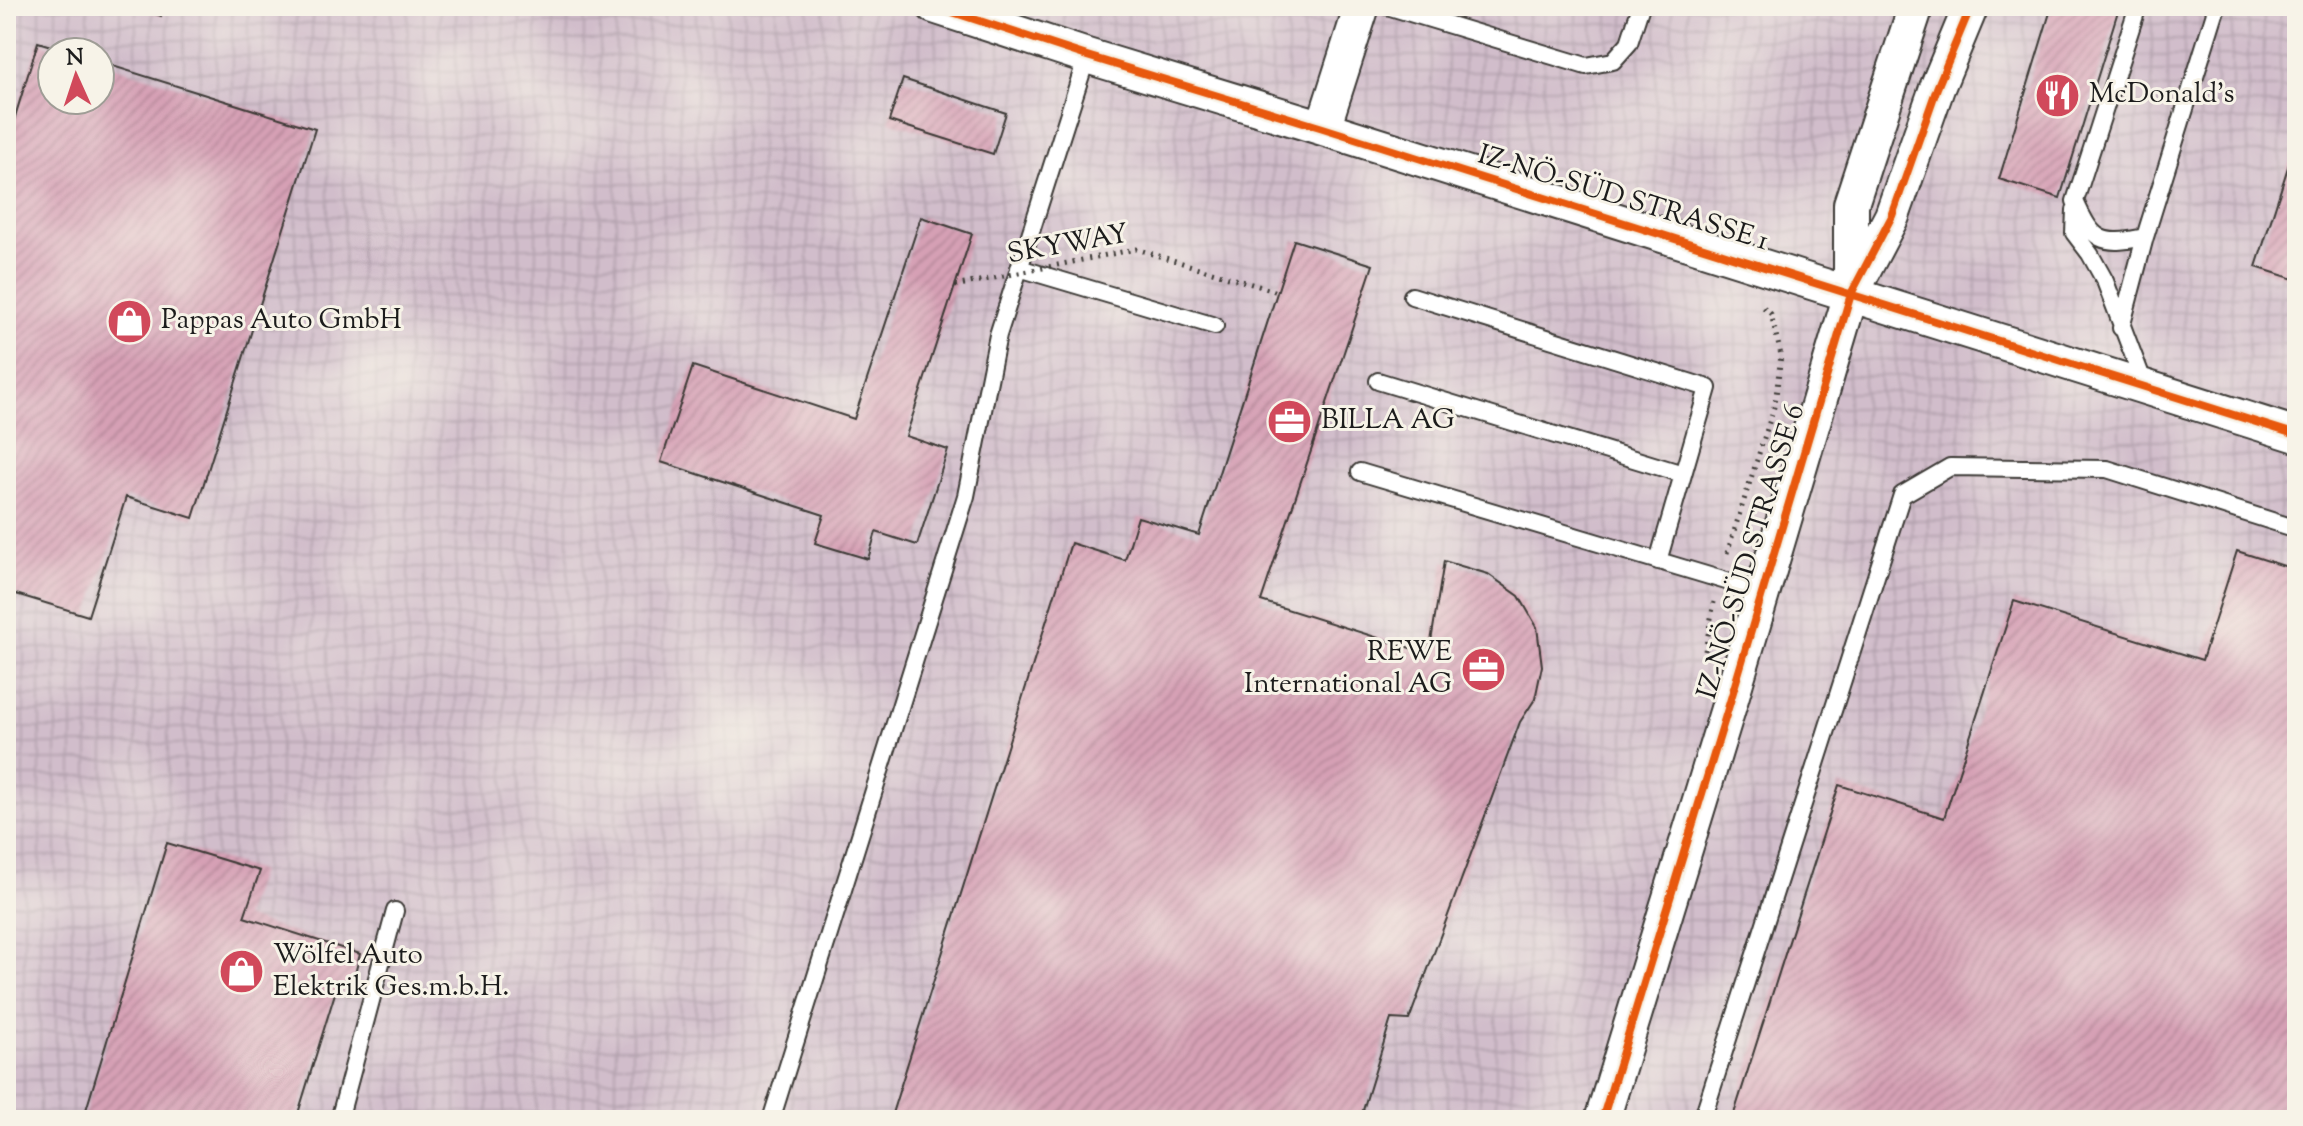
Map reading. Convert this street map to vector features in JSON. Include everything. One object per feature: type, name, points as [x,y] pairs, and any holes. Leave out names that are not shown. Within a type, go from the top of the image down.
[{"type":"street","name":"IZ-NÖ-SÜD STRASSE 1","points":[[934,6],[2297,435]]},
{"type":"street","points":[[1323,128],[1362,6]]},
{"type":"street","name":"IZ-NÖ-SÜD STRASSE 6","points":[[1851,294],[1851,204],[1916,6]]},
{"type":"street","name":"IZ-NÖ-SÜD STRASSE 6","points":[[1602,1120],[1851,294],[1892,216],[1937,88],[1971,6]]},
{"type":"lane","points":[[1387,6],[1586,66],[1613,61],[1629,43],[1641,6]]},
{"type":"lane","points":[[2138,6],[2075,201],[2074,233],[2105,281],[2146,387]]},
{"type":"lane","points":[[2121,328],[2145,237],[2217,6]]},
{"type":"lane","points":[[771,1120],[966,496],[998,335],[1087,56]]},
{"type":"lane","points":[[2075,201],[2086,228],[2101,239],[2120,242],[2145,237]]},
{"type":"lane","points":[[1019,268],[1215,326]]},
{"type":"lane","points":[[1412,296],[1708,388],[1658,561]]},
{"type":"lane","points":[[1378,381],[1683,474]]},
{"type":"lane","points":[[1702,1120],[1902,495],[1950,467],[2107,469],[2297,529]]},
{"type":"lane","points":[[1360,472],[1763,592]]},
{"type":"lane","points":[[339,1120],[395,911]]},
{"type":"shaded area","points":[[6,6],[2297,6],[2297,1120],[6,1120]]},
{"type":"building","points":[[134,6],[164,6],[161,16]]},
{"type":"building","name":"McDonald's","points":[[2052,6],[2103,6],[2118,11],[2060,198],[1999,179]]},
{"type":"building","name":"Pappas Auto GmbH","points":[[36,48],[36,116],[116,116],[116,67],[315,129],[193,518],[126,497],[88,616],[6,591],[6,146]]},
{"type":"building","points":[[903,79],[1006,113],[993,154],[889,121]]},
{"type":"building","points":[[2297,139],[2297,280],[2256,267]]},
{"type":"building","points":[[921,217],[972,234],[906,436],[948,450],[917,545],[876,532],[868,559],[815,543],[824,515],[661,462],[693,366],[854,419]]},
{"type":"building","points":[[1294,240],[1373,265],[1261,601],[1429,654],[1444,561],[1488,574],[1519,596],[1537,627],[1542,666],[1535,699],[1520,722],[1409,1020],[1391,1019],[1360,1120],[890,1120],[1071,543],[1125,560],[1138,517],[1199,535]]},
{"type":"building","points":[[2237,551],[2297,570],[2297,1120],[1732,1120],[1839,785],[1944,818],[2014,601],[2202,660]]},
{"type":"building","name":"Wölfel Auto Elektrik Ges.m.b.H.","points":[[167,843],[260,871],[244,917],[360,954],[350,994],[336,990],[296,1120],[83,1120]]},
{"type":"cycle path","points":[[934,6],[2297,435]]},
{"type":"cycle path","points":[[1602,1120],[1851,294],[1892,216],[1937,88],[1971,6]]},
{"type":"place","name":"McDonald's","points":[[2058,95]]},
{"type":"place","name":"Pappas Auto GmbH","points":[[130,321]]},
{"type":"place","name":"BILLA AG","points":[[1290,421]]},
{"type":"place","name":"REWE International AG","points":[[1483,669]]},
{"type":"place","name":"Wölfel Auto Elektrik Ges.m.b.H.","points":[[242,972]]}]
